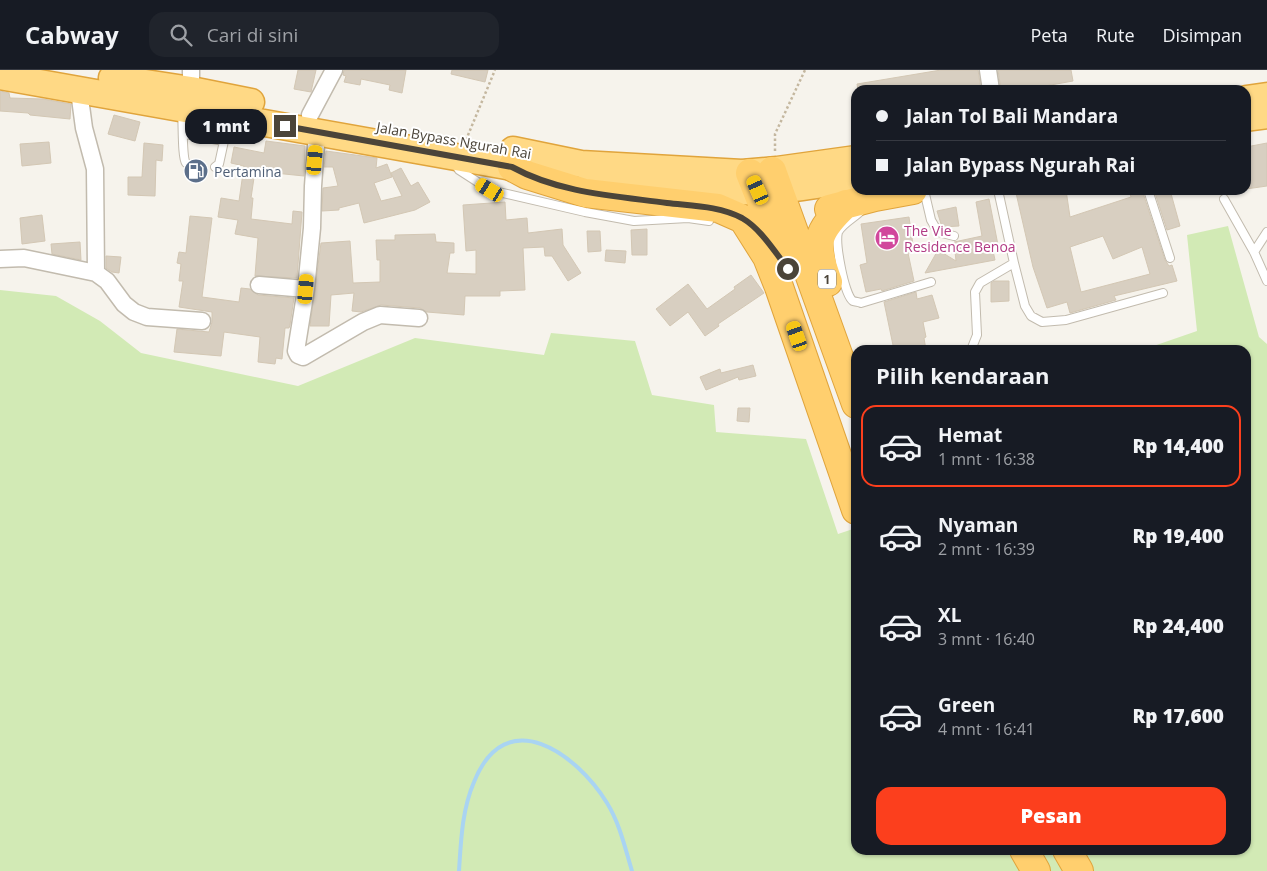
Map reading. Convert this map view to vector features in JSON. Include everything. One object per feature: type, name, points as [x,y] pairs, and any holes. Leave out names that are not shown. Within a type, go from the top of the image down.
[{"type":"highway","name":"Jalan Bypass Ngurah Rai","points":[[54,70],[108,74],[316,116],[457,149],[512,167]]},
{"type":"highway","name":"Jalan Bypass Ngurah Rai","points":[[0,76],[79,91],[188,89],[236,117],[316,116]]},
{"type":"highway","points":[[1251,98],[1267,96]]},
{"type":"highway","points":[[1251,117],[1267,115]]},
{"type":"highway","name":"Jalan Bypass Ngurah Rai","points":[[457,149],[581,164],[675,170],[851,186]]},
{"type":"highway","name":"Jalan Bypass Ngurah Rai","points":[[561,192],[587,180],[678,189],[767,179],[851,160]]},
{"type":"highway","name":"1","points":[[512,167],[561,192],[718,208],[743,219],[797,266]]},
{"type":"highway","name":"1","points":[[767,179],[797,266],[851,392]]},
{"type":"highway","name":"1","points":[[851,478],[841,367],[820,249],[824,227],[846,204],[858,195]]},
{"type":"highway","name":"1","points":[[797,266],[818,214],[846,204]]},
{"type":"highway","name":"1","points":[[743,219],[767,256],[780,287],[851,486]]},
{"type":"highway","name":"1","points":[[841,367],[851,384]]},
{"type":"highway","points":[[1009,855],[1018,871]]},
{"type":"highway","points":[[1027,855],[1036,871]]},
{"type":"highway","points":[[1050,855],[1059,871]]},
{"type":"highway","points":[[1070,855],[1080,871]]},
{"type":"street","points":[[334,70],[316,116],[312,228],[306,289],[296,351],[300,357],[303,357],[363,322],[380,315],[419,318]]},
{"type":"street","points":[[988,70],[990,85]]},
{"type":"street","points":[[79,91],[84,128],[95,169],[96,273]]},
{"type":"street","points":[[0,259],[24,258],[96,273],[107,281],[124,304],[134,312],[147,317],[202,321]]},
{"type":"street","points":[[259,285],[306,289]]},
{"type":"lane","points":[[186,164],[183,156],[188,89]]},
{"type":"lane","points":[[215,167],[219,164],[224,141],[236,117]]},
{"type":"lane","points":[[184,134],[224,141]]},
{"type":"lane","points":[[457,149],[459,170],[490,190],[561,192],[634,220],[688,218],[709,221]]},
{"type":"lane","points":[[863,195],[839,230],[836,240],[849,295],[853,301],[861,303],[931,282]]},
{"type":"lane","points":[[925,195],[931,220],[938,232],[954,236]]},
{"type":"lane","points":[[999,195],[1025,306],[1031,316],[1042,322],[1066,320],[1162,293]]},
{"type":"lane","points":[[1150,195],[1170,258]]},
{"type":"lane","points":[[1224,199],[1254,252],[1267,281]]},
{"type":"lane","points":[[1254,252],[1267,232]]},
{"type":"lane","points":[[973,345],[977,335],[975,292],[980,283],[1014,263]]},
{"type":"path","points":[[457,149],[495,70]]},
{"type":"path","points":[[767,179],[775,134],[805,70]]},
{"type":"green space","points":[[1228,226],[1259,337],[1267,344],[1267,871],[0,871],[0,290],[56,296],[100,321],[141,353],[298,386],[415,338],[544,355],[551,333],[635,341],[652,395],[714,405],[716,432],[806,439],[838,534],[851,530],[851,855],[1251,855],[1251,345],[1156,345],[1197,331],[1187,235]]},
{"type":"building","points":[[298,70],[316,70],[311,92],[294,89]]},
{"type":"building","points":[[344,70],[406,70],[402,93],[389,90],[390,85],[361,79],[360,85],[344,82],[346,76],[343,75]]},
{"type":"building","points":[[452,70],[488,70],[485,82],[451,74]]},
{"type":"building","points":[[941,70],[978,70],[980,85],[857,85]]},
{"type":"building","points":[[998,70],[1071,70],[1073,81],[1051,85],[1000,85]]},
{"type":"building","points":[[0,91],[9,93],[10,98],[43,99],[71,104],[70,119],[0,111]]},
{"type":"building","points":[[114,115],[140,122],[135,141],[108,134]]},
{"type":"building","points":[[266,141],[305,146],[304,176],[255,171],[251,198],[253,198],[251,219],[292,224],[293,211],[302,212],[297,278],[255,276],[258,238],[235,234],[238,220],[218,217],[221,198],[239,201],[244,166],[231,163],[234,147],[264,153]]},
{"type":"building","points":[[49,142],[51,163],[22,166],[20,144]]},
{"type":"building","points":[[144,143],[163,145],[162,161],[156,160],[155,196],[128,195],[128,177],[142,177]]},
{"type":"building","points":[[1267,143],[1267,186],[1251,188],[1251,146]]},
{"type":"building","points":[[326,151],[377,158],[376,168],[387,164],[392,177],[374,183],[381,201],[402,196],[391,173],[401,168],[411,186],[418,182],[430,202],[415,210],[364,223],[359,203],[339,208],[339,210],[322,211],[323,188],[338,186],[333,167],[324,167]]},
{"type":"building","points":[[1016,195],[1067,195],[1070,217],[1131,197],[1130,195],[1144,195],[1165,260],[1169,266],[1172,265],[1177,281],[1114,296],[1116,300],[1070,313],[1067,302],[1047,308],[1033,267]],"holes":[[[1103,236],[1113,259],[1142,247],[1150,274],[1081,292],[1070,247]]]},
{"type":"building","points":[[1156,195],[1171,195],[1180,226],[1167,230]]},
{"type":"building","points":[[989,199],[998,245],[992,246],[995,260],[925,273],[938,250],[956,261],[954,242],[982,236],[976,202]]},
{"type":"building","points":[[505,202],[506,220],[527,218],[528,233],[562,229],[563,245],[581,273],[568,281],[552,256],[545,256],[544,247],[523,248],[525,290],[500,291],[500,296],[465,296],[464,315],[427,312],[420,308],[381,305],[361,312],[352,311],[354,293],[331,295],[329,326],[310,326],[321,243],[350,241],[353,283],[380,282],[380,260],[377,260],[376,240],[395,240],[395,235],[435,234],[436,242],[454,243],[454,253],[450,253],[447,273],[476,274],[476,250],[466,251],[463,205]]},
{"type":"building","points":[[956,207],[959,226],[942,227],[937,211]]},
{"type":"building","points":[[42,215],[45,241],[22,244],[20,218]]},
{"type":"building","points":[[190,216],[212,218],[202,297],[239,302],[241,288],[250,289],[258,295],[294,298],[290,325],[289,328],[285,328],[282,359],[276,358],[275,364],[258,362],[260,337],[224,332],[221,356],[174,352],[177,329],[209,332],[212,322],[212,312],[179,307],[183,281],[179,281],[181,264],[177,263],[179,252],[186,253]]},
{"type":"building","points":[[909,217],[914,252],[908,253],[914,281],[882,291],[881,289],[866,292],[860,265],[867,263],[861,224]]},
{"type":"building","points":[[647,229],[647,255],[632,255],[631,230]]},
{"type":"building","points":[[587,231],[600,231],[601,251],[588,252]]},
{"type":"building","points":[[80,242],[81,260],[52,254],[51,244]]},
{"type":"building","points":[[606,250],[626,251],[625,263],[605,261]]},
{"type":"building","points":[[106,256],[121,257],[119,273],[112,272],[106,268]]},
{"type":"building","points":[[751,275],[764,293],[718,324],[719,326],[705,336],[688,312],[670,326],[656,309],[688,284],[707,309]]},
{"type":"building","points":[[994,281],[1009,281],[1009,301],[991,302],[991,283]]},
{"type":"building","points":[[916,292],[917,299],[932,295],[939,318],[923,322],[926,337],[924,338],[925,345],[893,345],[884,302]]},
{"type":"building","points":[[753,365],[756,376],[739,380],[738,377],[706,390],[700,377],[720,369],[721,373]]},
{"type":"building","points":[[738,408],[750,408],[749,422],[737,421]]},
{"type":"waterway","points":[[459,871],[461,837],[467,803],[474,782],[488,758],[504,745],[522,741],[541,744],[560,754],[578,768],[594,785],[607,803],[615,819],[632,871]]},
{"type":"place","name":"Pertamina","points":[[196,171]]},
{"type":"place","name":"The Vie Residence Benoa","points":[[887,238]]},
{"type":"route","points":[[285,126],[512,167],[527,175],[585,193],[718,208],[743,219],[768,242],[788,269]]}]
